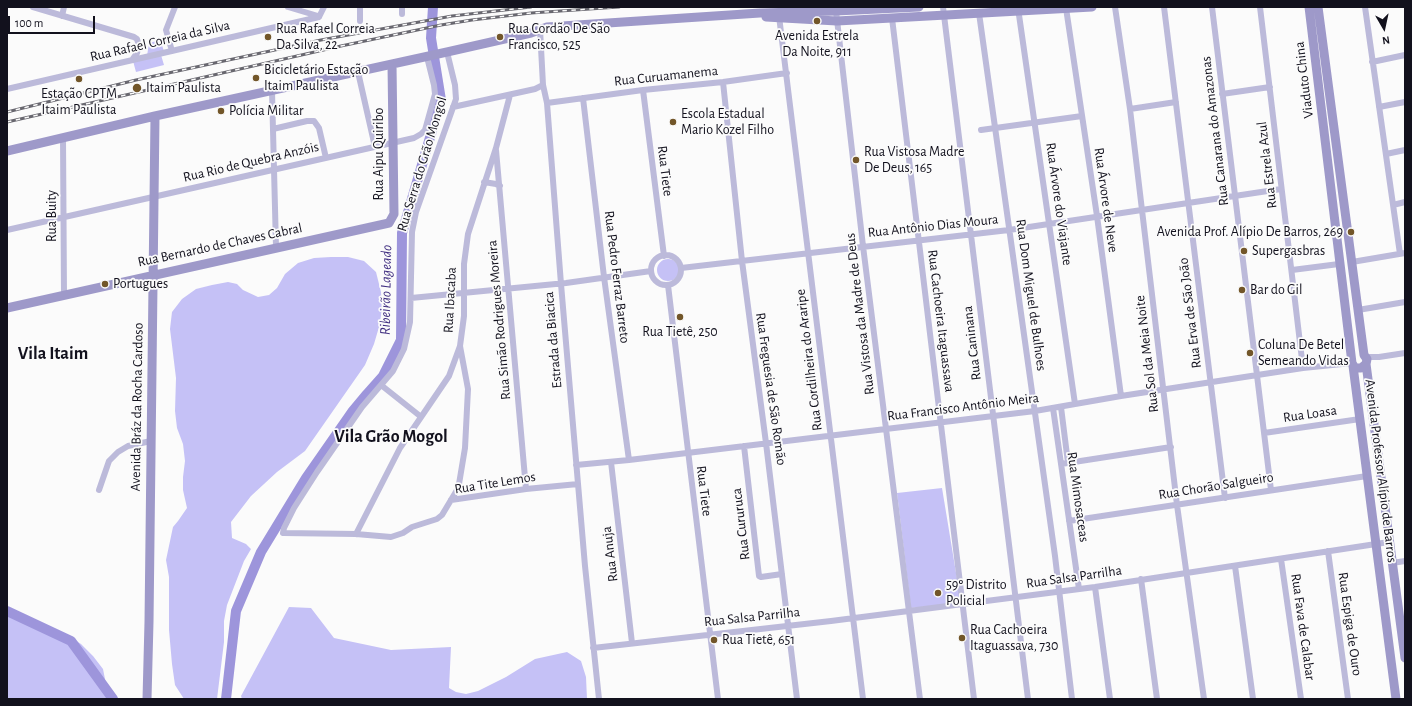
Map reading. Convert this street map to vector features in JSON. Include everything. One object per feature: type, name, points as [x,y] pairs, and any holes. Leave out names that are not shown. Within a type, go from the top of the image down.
[{"type":"street","points":[[33,7],[134,37],[139,46],[137,53],[132,60]]},
{"type":"street","points":[[62,16],[64,7]]},
{"type":"street","points":[[172,51],[166,30],[175,7]]},
{"type":"street","points":[[288,7],[319,17],[324,7]]},
{"type":"street","points":[[360,7],[360,21]]},
{"type":"street","points":[[402,7],[402,14]]},
{"type":"street","points":[[7,151],[155,116],[445,53],[531,33],[547,27],[742,15],[779,15],[919,7]]},
{"type":"street","points":[[779,15],[838,21],[892,18],[943,11],[978,13],[1018,9],[1092,7]]},
{"type":"street","name":"Rua Sol da Meia Noite","points":[[1114,7],[1130,109],[1178,505],[1204,699]]},
{"type":"street","name":"Rua Erva de São João","points":[[1164,7],[1225,498]]},
{"type":"street","name":"Rua Canarana do Amazonas","points":[[1212,7],[1271,490]]},
{"type":"street","name":"Rua Estrela Azul","points":[[1260,7],[1304,368]]},
{"type":"street","name":"Viaduto China","points":[[1309,7],[1326,149]]},
{"type":"street","name":"Viaduto China","points":[[1318,7],[1336,148]]},
{"type":"street","points":[[1352,262],[1403,254],[1393,204],[1365,7]]},
{"type":"street","name":"Rua Árvore de Neve","points":[[1066,8],[1097,216],[1121,396]]},
{"type":"street","name":"Rua Árvore do Viajante","points":[[1018,9],[1075,404]]},
{"type":"street","name":"Rua Vistosa da Madre de Deus","points":[[836,11],[920,699]]},
{"type":"street","name":"Rua Caninana","points":[[943,11],[1028,699]]},
{"type":"street","name":"Rua Dom Miguel de Bulhoes","points":[[978,13],[1035,411],[1072,699]]},
{"type":"street","name":"Rua Cordilheira do Araripe","points":[[779,15],[863,699]]},
{"type":"street","name":"Rua Rafael Correia da Silva","points":[[8,88],[319,17]]},
{"type":"street","name":"Rua Cachoeira Itaguassava","points":[[892,18],[974,699]]},
{"type":"street","name":"Estrada da Biacica","points":[[540,29],[576,465],[599,699]]},
{"type":"street","name":"Rua Serra do Grão Mongol","points":[[283,533],[292,513],[317,472],[352,420],[393,372],[404,350],[410,322],[412,232],[416,212],[456,99],[456,93],[445,53]]},
{"type":"street","points":[[1372,62],[1405,55]]},
{"type":"street","name":"Rua Rio de Quebra Anzóis","points":[[7,230],[414,138],[425,130],[435,94],[429,56]]},
{"type":"street","name":"Rua Aipu Quiribo","points":[[391,220],[394,214],[392,64]]},
{"type":"street","points":[[358,72],[375,147]]},
{"type":"street","name":"Rua Curuamanema","points":[[547,103],[787,73]]},
{"type":"street","name":"Rua Freguesia de São Romão","points":[[722,82],[742,261],[797,699]]},
{"type":"street","points":[[453,107],[544,86]]},
{"type":"street","points":[[1222,94],[1270,88]]},
{"type":"street","name":"Rua Tiete","points":[[643,90],[664,256]]},
{"type":"street","points":[[272,91],[276,247]]},
{"type":"street","name":"Rua Ibacaba","points":[[356,534],[396,455],[420,416],[450,376],[460,346],[464,316],[465,252],[468,234],[496,148],[510,94]]},
{"type":"street","name":"Rua Pedro Ferraz Barreto","points":[[583,98],[604,277],[629,460]]},
{"type":"street","points":[[1130,109],[1176,102]]},
{"type":"street","points":[[1379,107],[1405,102]]},
{"type":"street","name":"Avenida Bráz da Rocha Cardoso","points":[[147,699],[155,116]]},
{"type":"street","points":[[981,130],[1082,116]]},
{"type":"street","points":[[274,129],[307,121],[314,121],[319,128],[326,158]]},
{"type":"street","name":"Rua Buity","points":[[63,137],[64,295]]},
{"type":"street","name":"Rua Simão Rodrigues Moreira","points":[[496,148],[526,489]]},
{"type":"street","name":"Avenida Professor Alípio de Barros","points":[[1336,148],[1366,360],[1405,658]]},
{"type":"street","name":"Avenida Professor Alípio de Barros","points":[[1326,149],[1339,264],[1396,699]]},
{"type":"street","points":[[1386,154],[1405,150]]},
{"type":"street","points":[[484,182],[500,186]]},
{"type":"street","name":"Rua Antônio Dias Moura","points":[[681,268],[1009,230],[1282,189]]},
{"type":"street","points":[[1393,204],[1405,202]]},
{"type":"street","name":"Rua Bernardo de Chaves Cabral","points":[[7,308],[153,274],[386,224],[391,220]]},
{"type":"street","points":[[664,256],[673,257],[680,263],[681,268],[680,277],[673,284],[668,285],[659,283],[655,280],[651,271],[651,267],[656,259],[664,256]]},
{"type":"street","points":[[1292,270],[1339,264]]},
{"type":"street","points":[[411,298],[561,284],[651,271]]},
{"type":"street","name":"Rua Tiete","points":[[668,285],[718,699]]},
{"type":"street","points":[[1358,310],[1405,302]]},
{"type":"street","points":[[451,500],[460,484],[465,448],[468,389],[460,346]]},
{"type":"street","points":[[1366,360],[1362,368],[1355,368],[1352,363],[1357,354],[1366,360],[1405,353]]},
{"type":"street","points":[[454,363],[464,365]]},
{"type":"street","name":"Rua Francisco Antônio Meira","points":[[576,465],[629,460],[1035,411],[1257,375],[1352,363]]},
{"type":"street","points":[[381,385],[420,416]]},
{"type":"street","name":"Rua Mimosaceas","points":[[1061,407],[1068,463]]},
{"type":"street","name":"Rua Mimosaceas","points":[[1053,408],[1079,589]]},
{"type":"street","name":"Rua Loasa","points":[[1264,433],[1360,419]]},
{"type":"street","points":[[99,490],[110,461],[118,452],[128,446],[151,441]]},
{"type":"street","name":"Rua Cururuca","points":[[744,446],[759,576],[782,574]]},
{"type":"street","points":[[1061,464],[1171,447]]},
{"type":"street","name":"Rua Anuja","points":[[611,462],[632,643]]},
{"type":"street","name":"Rua Chorão Salgueiro","points":[[1069,521],[1367,476]]},
{"type":"street","name":"Rua Tite Lemos","points":[[283,533],[356,534],[385,537],[396,536],[412,527],[437,519],[442,515],[451,500],[526,489],[578,484]]},
{"type":"street","name":"Rua Salsa Parrilha","points":[[593,648],[853,618],[1059,592],[1389,542]]},
{"type":"street","name":"Rua Espiga de Ouro","points":[[1328,551],[1348,699]]},
{"type":"street","name":"Rua Fava de Calabar","points":[[1281,559],[1301,699]]},
{"type":"street","points":[[1392,564],[1405,561]]},
{"type":"street","points":[[1235,566],[1253,699]]},
{"type":"street","points":[[1141,579],[1157,699]]},
{"type":"street","points":[[1095,587],[1110,699]]},
{"type":"street","points":[[147,687],[150,699]]},
{"type":"shaded area","points":[[160,40],[164,51],[161,55],[164,65],[136,72],[133,61],[147,56],[149,43]]},
{"type":"shaded area","points":[[348,257],[364,261],[376,272],[381,292],[382,310],[374,344],[365,365],[305,451],[277,472],[251,496],[231,522],[232,538],[246,544],[251,549],[244,561],[227,605],[224,621],[224,642],[217,699],[184,699],[175,685],[172,664],[169,630],[169,577],[166,560],[173,527],[187,508],[183,490],[185,461],[183,444],[177,428],[175,411],[176,378],[170,329],[172,312],[182,299],[196,289],[228,282],[237,284],[243,290],[258,297],[269,295],[277,288],[285,274],[298,263],[314,258]]},
{"type":"shaded area","points":[[668,259],[676,262],[679,270],[676,278],[668,281],[660,278],[657,270],[660,262]]},
{"type":"shaded area","points":[[942,488],[961,603],[911,608],[897,493]]},
{"type":"shaded area","points":[[289,607],[311,608],[334,638],[391,650],[451,647],[449,688],[456,692],[466,694],[478,691],[506,677],[535,659],[567,652],[581,661],[586,677],[587,699],[242,699],[241,696]]},
{"type":"shaded area","points":[[7,610],[45,631],[67,635],[81,644],[103,669],[109,699],[7,699]]},
{"type":"waterway","name":"Ribeirão Lageado","points":[[226,699],[236,611],[261,552],[306,478],[352,412],[383,376],[401,340],[402,233],[441,100],[431,38],[433,7]]},
{"type":"waterway","points":[[7,611],[71,641],[113,699]]},
{"type":"railway","points":[[7,112],[136,80],[321,40],[452,16],[531,7]]},
{"type":"railway","points":[[7,122],[341,46],[441,25],[531,13],[619,7]]},
{"type":"place","name":"Avenida Estrela Da Noite, 911","points":[[817,21]]},
{"type":"place","name":"Rua Rafael Correia Da Silva, 22","points":[[268,37]]},
{"type":"place","name":"Rua Cordão De São Francisco, 525","points":[[500,37]]},
{"type":"place","name":"Bicicletário Estação Itaim Paulista","points":[[256,78]]},
{"type":"place","name":"Estação CPTM Itaim Paulista","points":[[79,79]]},
{"type":"place","name":"Itaim Paulista","points":[[137,88]]},
{"type":"place","name":"Polícia Militar","points":[[221,111]]},
{"type":"place","name":"Escola Estadual Mario Kozel Filho","points":[[673,122]]},
{"type":"place","name":"Rua Vistosa Madre De Deus, 165","points":[[856,160]]},
{"type":"place","name":"Avenida Prof. Alípio De Barros, 269","points":[[1351,232]]},
{"type":"place","name":"Supergasbras","points":[[1244,251]]},
{"type":"place","name":"Portugues","points":[[105,284]]},
{"type":"place","name":"Bar do Gil","points":[[1242,290]]},
{"type":"place","name":"Rua Tietê, 250","points":[[680,317]]},
{"type":"place","name":"Coluna De Betel Semeando Vidas","points":[[1250,353]]},
{"type":"place","name":"59º Distrito Policial","points":[[938,593]]},
{"type":"place","name":"Rua Cachoeira Itaguassava, 730","points":[[962,638]]},
{"type":"place","name":"Rua Tietê, 651","points":[[714,640]]},
{"type":"district","name":"Vila Itaim","points":[[53,354]]},
{"type":"district","name":"Vila Grão Mogol","points":[[391,437]]}]
